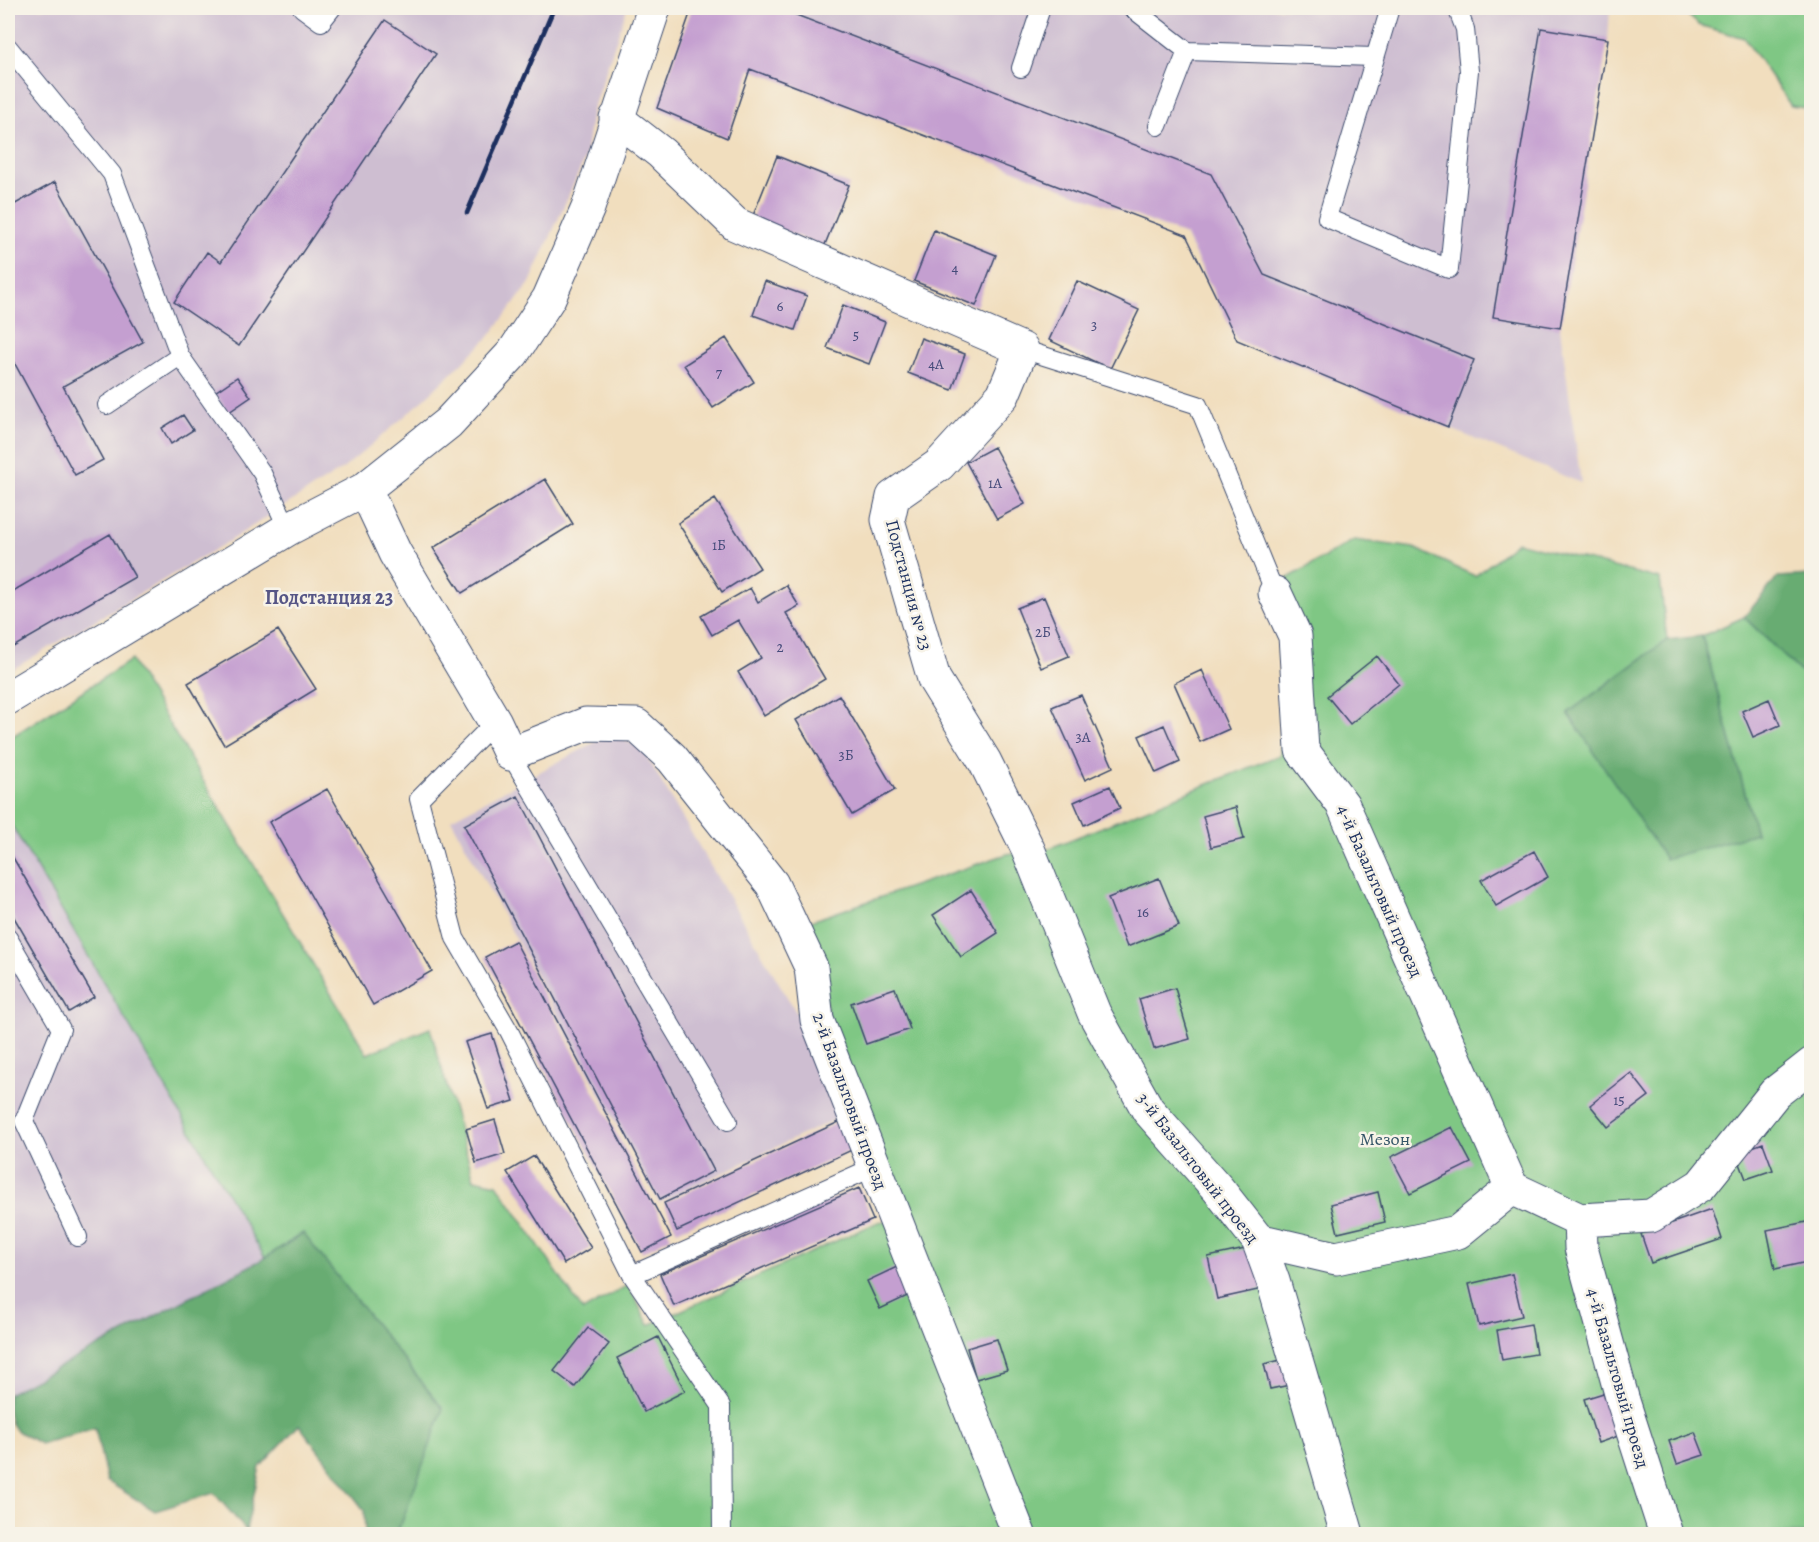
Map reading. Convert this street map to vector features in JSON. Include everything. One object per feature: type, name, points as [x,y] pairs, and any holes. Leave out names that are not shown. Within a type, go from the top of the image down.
[{"type":"street","points":[[8,698],[288,529],[365,489],[448,423],[513,353],[553,288],[588,208],[654,8]]},
{"type":"street","points":[[616,118],[661,153],[735,224],[1022,349]]},
{"type":"street","name":"Подстанция № 23","points":[[1022,349],[1003,395],[939,465],[893,497],[888,520],[934,679],[985,762],[1028,849]]},
{"type":"street","points":[[365,489],[395,553],[495,722],[510,754]]},
{"type":"street","name":"4-й Базальтовый проезд","points":[[1275,593],[1295,636],[1302,750],[1343,805],[1512,1188]]},
{"type":"street","name":"2-й Базальтовый проезд","points":[[510,754],[586,724],[636,725],[672,758],[772,884],[811,967],[817,1020],[1019,1534]]},
{"type":"street","name":"3-й Базальтовый проезд","points":[[1028,849],[1094,1013],[1148,1110],[1218,1189],[1258,1240],[1273,1281],[1347,1534]]},
{"type":"street","points":[[1258,1240],[1336,1258],[1458,1232],[1512,1188],[1580,1220],[1651,1216],[1701,1185],[1774,1093],[1812,1064]]},
{"type":"street","name":"4-й Базальтовый проезд","points":[[1580,1220],[1584,1259],[1623,1401],[1666,1534]]},
{"type":"lane","points":[[302,8],[321,22],[332,8]]},
{"type":"lane","points":[[1021,68],[1041,8]]},
{"type":"lane","points":[[1132,8],[1187,51],[1374,57]]},
{"type":"lane","points":[[1390,8],[1328,218],[1449,269],[1469,71],[1465,29],[1457,8]]},
{"type":"lane","points":[[8,47],[112,174],[180,356],[262,473],[288,529]]},
{"type":"lane","points":[[1158,126],[1187,51]]},
{"type":"lane","points":[[1022,349],[1198,405],[1275,593]]},
{"type":"lane","points":[[107,405],[180,356]]},
{"type":"lane","points":[[495,722],[419,799],[455,938],[509,1031],[632,1275],[722,1406],[722,1534]]},
{"type":"lane","points":[[510,754],[728,1121]]},
{"type":"lane","points":[[8,938],[61,1029],[24,1121],[78,1237]]},
{"type":"lane","points":[[632,1275],[874,1167]]},
{"type":"shaded area","points":[[8,8],[627,8],[592,111],[585,158],[530,283],[488,338],[419,404],[344,468],[229,541],[8,672]]},
{"type":"shaded area","points":[[692,8],[1610,8],[1608,39],[1560,328],[1581,483],[1237,340],[1185,235],[750,69],[727,138],[657,108]]},
{"type":"shaded area","points":[[609,735],[641,747],[807,1031],[844,1115],[659,1203],[451,819]]},
{"type":"shaded area","points":[[8,819],[265,1258],[8,1394]]},
{"type":"green space","points":[[1680,8],[1811,8],[1811,109],[1791,106],[1744,38],[1699,25]]},
{"type":"green space","name":"Мезон","points":[[1354,540],[1414,548],[1475,576],[1517,542],[1660,579],[1667,640],[1568,713],[1756,833],[1702,636],[1744,617],[1811,682],[1811,1534],[395,1534],[402,1522],[415,1480],[303,1233],[265,1258],[8,819],[8,739],[131,660],[367,1054],[430,1028],[474,1179],[497,1184],[583,1311],[628,1285],[649,1325],[878,1222],[907,1217],[829,1019],[808,922],[1007,854],[1050,848],[1280,755],[1286,649],[1264,592]]},
{"type":"green space","points":[[1812,575],[1811,682],[1744,617],[1778,577]]},
{"type":"green space","points":[[1702,636],[1756,833],[1665,859],[1568,713],[1667,640]]},
{"type":"green space","points":[[303,1233],[443,1409],[402,1522],[395,1534],[365,1534],[364,1510],[299,1425],[260,1467],[246,1530],[214,1493],[155,1511],[107,1481],[95,1428],[41,1444],[17,1431],[13,1426],[9,1415],[8,1394],[265,1258]]},
{"type":"building","points":[[692,8],[778,8],[1211,174],[1264,275],[1474,360],[1448,427],[1237,340],[1186,235],[750,69],[727,138],[657,108]]},
{"type":"building","points":[[385,20],[436,54],[239,346],[174,302],[207,252],[221,262]]},
{"type":"building","points":[[1541,28],[1608,39],[1560,328],[1493,317]]},
{"type":"building","points":[[777,156],[849,185],[824,247],[752,218]]},
{"type":"building","points":[[55,182],[143,342],[63,386],[103,460],[75,475],[8,351],[8,208]]},
{"type":"building","points":[[934,230],[996,255],[976,306],[914,281]]},
{"type":"building","points":[[765,281],[807,296],[795,330],[753,315]]},
{"type":"building","points":[[1077,281],[1139,310],[1110,369],[1049,340]]},
{"type":"building","points":[[843,305],[885,322],[869,364],[827,348]]},
{"type":"building","points":[[726,338],[754,382],[713,408],[684,365]]},
{"type":"building","points":[[921,338],[965,354],[952,390],[908,373]]},
{"type":"building","points":[[237,377],[251,397],[229,412],[215,392]]},
{"type":"building","points":[[183,415],[193,430],[171,444],[162,428]]},
{"type":"building","points":[[994,447],[1025,504],[997,519],[966,462]]},
{"type":"building","points":[[545,479],[573,524],[462,593],[433,548]]},
{"type":"building","points":[[715,499],[760,568],[722,592],[678,523]]},
{"type":"building","points":[[110,534],[135,577],[8,650],[8,594]]},
{"type":"building","points":[[786,585],[799,606],[786,613],[825,679],[764,716],[738,672],[761,658],[738,620],[712,635],[701,616],[750,588],[758,602]]},
{"type":"building","points":[[1044,597],[1069,656],[1041,668],[1017,608]]},
{"type":"building","points":[[278,630],[316,689],[224,745],[188,683]]},
{"type":"building","points":[[1377,656],[1399,684],[1350,724],[1327,696]]},
{"type":"building","points":[[1202,670],[1229,729],[1200,742],[1174,683]]},
{"type":"building","points":[[839,695],[895,790],[852,815],[796,720]]},
{"type":"building","points":[[1081,695],[1113,767],[1085,780],[1052,707]]},
{"type":"building","points":[[1769,699],[1780,725],[1753,737],[1742,711]]},
{"type":"building","points":[[1164,725],[1180,762],[1156,773],[1139,736]]},
{"type":"building","points":[[1110,786],[1120,808],[1084,825],[1074,802]]},
{"type":"building","points":[[327,789],[432,971],[373,1005],[269,822]]},
{"type":"building","points":[[518,796],[714,1171],[660,1199],[464,825]]},
{"type":"building","points":[[1236,807],[1244,839],[1211,847],[1203,816]]},
{"type":"building","points":[[8,849],[94,997],[69,1012],[8,907]]},
{"type":"building","points":[[1534,851],[1548,877],[1496,906],[1481,880]]},
{"type":"building","points":[[1159,878],[1179,926],[1127,947],[1108,898]]},
{"type":"building","points":[[971,890],[998,933],[961,957],[933,915]]},
{"type":"building","points":[[515,941],[671,1237],[642,1252],[485,957]]},
{"type":"building","points":[[895,988],[910,1029],[866,1044],[851,1003]]},
{"type":"building","points":[[1175,988],[1190,1039],[1154,1049],[1139,999]]},
{"type":"building","points":[[492,1034],[514,1101],[488,1109],[465,1042]]},
{"type":"building","points":[[1631,1073],[1649,1096],[1608,1127],[1590,1105]]},
{"type":"building","points":[[495,1120],[505,1154],[476,1163],[466,1129]]},
{"type":"building","points":[[841,1121],[854,1149],[677,1231],[664,1203]]},
{"type":"building","points":[[1452,1127],[1471,1163],[1410,1193],[1391,1157]]},
{"type":"building","points":[[1763,1143],[1773,1170],[1746,1179],[1736,1153]]},
{"type":"building","points":[[534,1156],[591,1248],[564,1264],[507,1172]]},
{"type":"building","points":[[859,1188],[873,1220],[674,1306],[660,1274]]},
{"type":"building","points":[[1378,1192],[1385,1222],[1338,1233],[1331,1204]]},
{"type":"building","points":[[1712,1209],[1722,1239],[1651,1263],[1641,1234]]},
{"type":"building","points":[[1811,1221],[1812,1261],[1775,1269],[1767,1230]]},
{"type":"building","points":[[1259,1246],[1267,1288],[1217,1299],[1208,1257]]},
{"type":"building","points":[[899,1266],[912,1294],[880,1309],[867,1281]]},
{"type":"building","points":[[1512,1274],[1522,1316],[1479,1326],[1469,1284]]},
{"type":"building","points":[[1531,1324],[1536,1354],[1502,1360],[1497,1330]]},
{"type":"building","points":[[588,1328],[609,1344],[575,1387],[554,1371]]},
{"type":"building","points":[[658,1337],[685,1391],[644,1412],[617,1358]]},
{"type":"building","points":[[997,1339],[1007,1370],[976,1379],[967,1348]]},
{"type":"building","points":[[1293,1357],[1300,1383],[1270,1389],[1264,1364]]},
{"type":"building","points":[[1610,1391],[1624,1434],[1598,1443],[1584,1399]]},
{"type":"building","points":[[1695,1432],[1704,1455],[1677,1464],[1669,1441]]},
{"type":"railway","points":[[467,213],[554,8]]},
{"type":"district","name":"Подстанция 23","points":[[329,597]]}]
